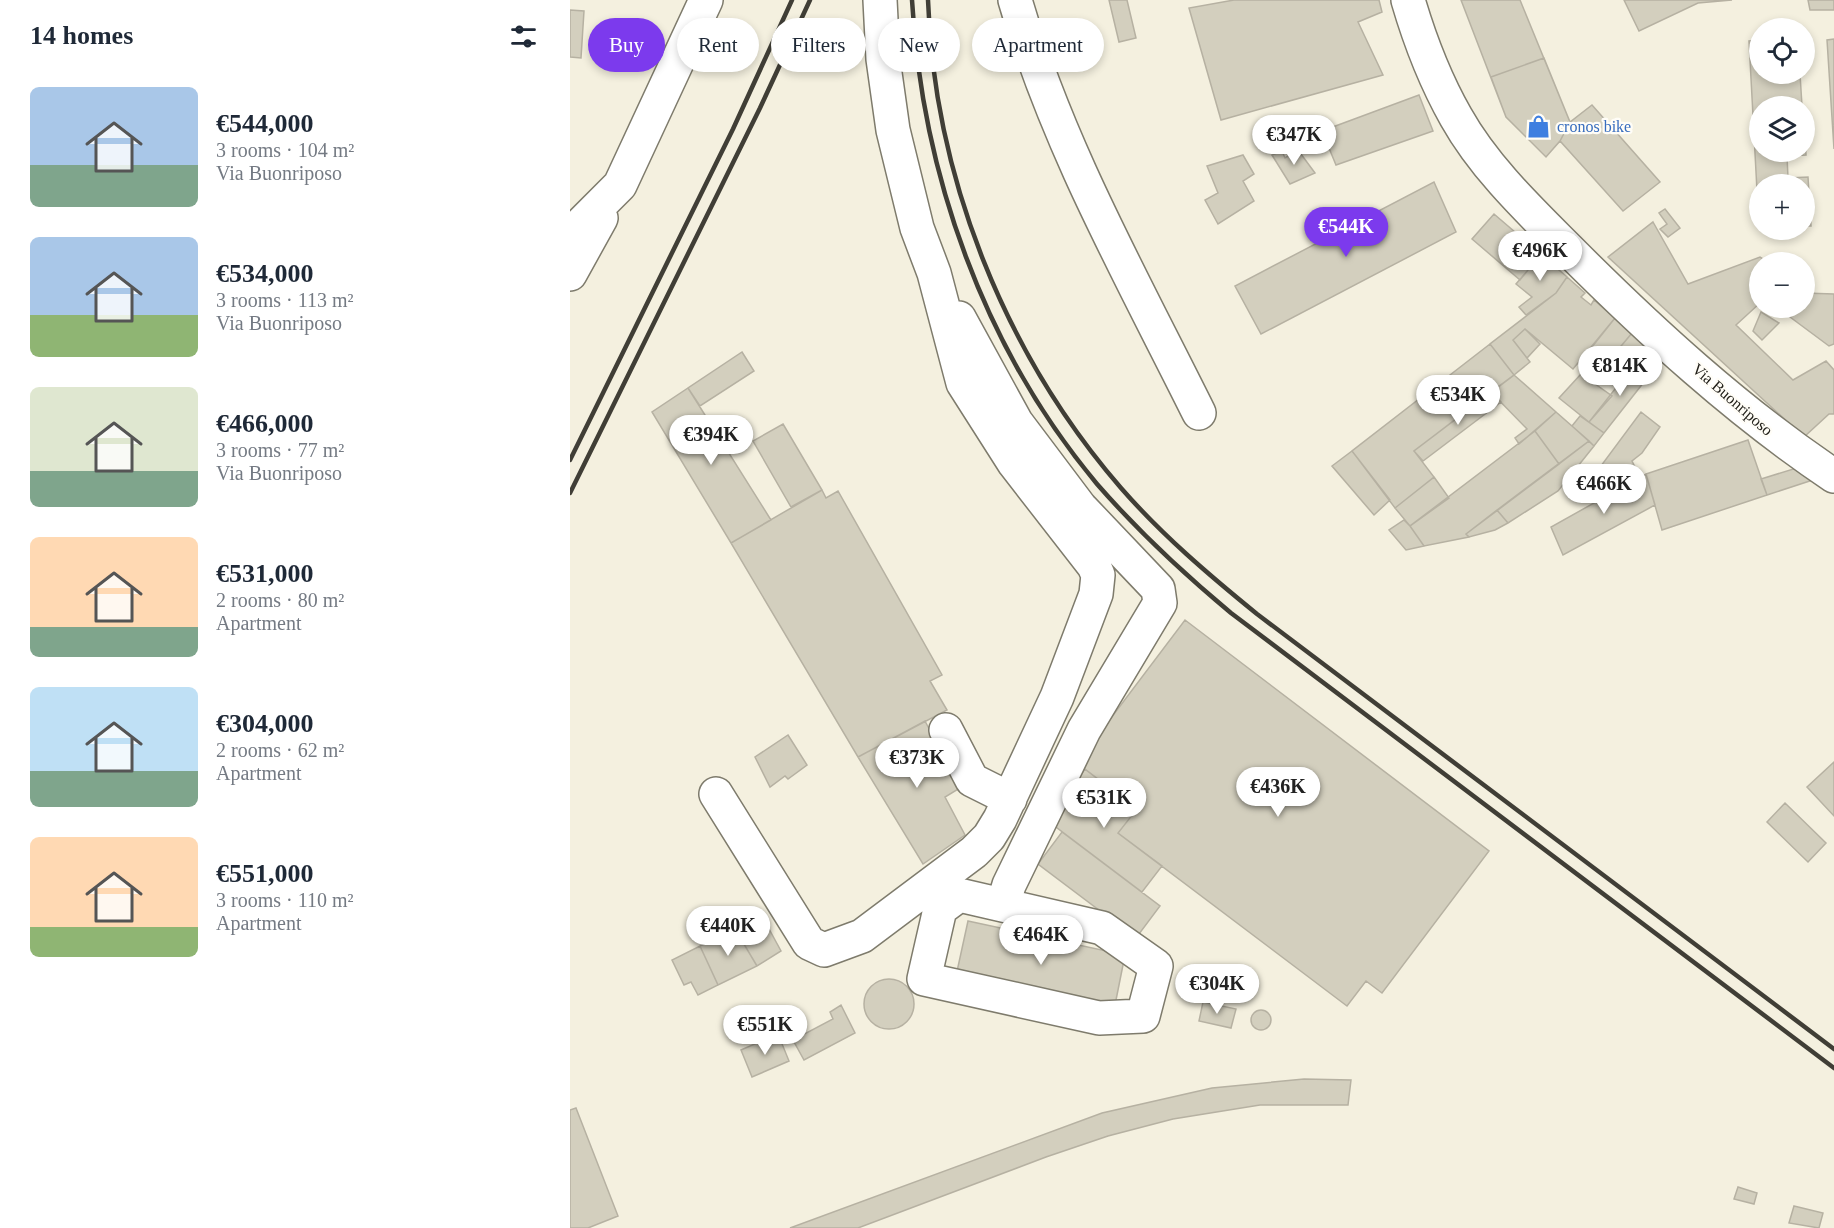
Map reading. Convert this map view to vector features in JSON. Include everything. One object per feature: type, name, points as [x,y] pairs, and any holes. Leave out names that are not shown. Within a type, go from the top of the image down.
[{"type":"street","points":[[570,274],[620,185],[706,0]]},
{"type":"street","points":[[716,794],[803,936],[816,948],[824,950],[862,936],[974,852],[989,837],[1011,799],[1057,697],[1096,594],[1098,575],[1084,551],[1014,463],[963,383],[934,273],[917,228],[893,130],[882,59],[880,0]]},
{"type":"street","points":[[1015,0],[1029,48],[1064,142],[1199,413]]},
{"type":"street","name":"Via Buonriposo","points":[[1408,0],[1423,51],[1457,119],[1492,168],[1534,216],[1620,302],[1736,403],[1782,441],[1834,476]]},
{"type":"street","points":[[570,236],[620,185]]},
{"type":"street","points":[[934,273],[1016,422],[1080,507],[1161,595],[1160,603],[1084,730],[1009,885],[1003,905]]},
{"type":"street","points":[[946,730],[972,780],[1011,799]]},
{"type":"street","points":[[959,895],[1003,905],[1102,928],[1156,966],[1143,1016],[1099,1018],[924,979],[940,909],[959,895]]},
{"type":"building","points":[[1109,0],[1127,0],[1136,38],[1119,42]]},
{"type":"building","points":[[1234,0],[1379,0],[1382,12],[1358,22],[1383,75],[1221,120],[1189,8]]},
{"type":"building","points":[[1461,0],[1520,0],[1570,122],[1592,105],[1660,182],[1623,211],[1560,141],[1546,157],[1506,117]]},
{"type":"building","points":[[1624,0],[1732,0],[1698,3],[1639,31]]},
{"type":"building","points":[[1808,0],[1834,0],[1834,10],[1810,10]]},
{"type":"building","points":[[570,10],[584,11],[581,58],[570,57]]},
{"type":"building","points":[[1834,39],[1834,149],[1827,40]]},
{"type":"building","points":[[1544,58],[1570,122],[1560,141],[1546,157],[1506,117],[1491,77]]},
{"type":"building","points":[[1751,84],[1801,84],[1801,96],[1752,96]]},
{"type":"building","points":[[1419,95],[1433,131],[1336,165],[1322,131]]},
{"type":"building","points":[[1298,150],[1315,173],[1290,184],[1272,155],[1282,151],[1285,158]]},
{"type":"building","points":[[1243,155],[1254,174],[1243,181],[1254,201],[1218,224],[1205,200],[1218,193],[1207,166]]},
{"type":"building","points":[[1755,162],[1787,162],[1788,174],[1756,174]]},
{"type":"building","points":[[1434,182],[1456,232],[1261,334],[1235,286]]},
{"type":"building","points":[[1665,209],[1680,228],[1668,237],[1660,229],[1667,224],[1659,213]]},
{"type":"building","points":[[1494,214],[1537,251],[1524,266],[1528,270],[1520,280],[1472,239]]},
{"type":"building","points":[[1653,222],[1688,284],[1749,261],[1749,313],[1736,325],[1793,380],[1826,361],[1834,370],[1834,414],[1829,414],[1804,437],[1608,257]]},
{"type":"building","points":[[1537,251],[1567,277],[1556,293],[1526,315],[1519,307],[1532,297],[1516,284],[1528,270],[1524,266]]},
{"type":"building","points":[[1567,277],[1585,293],[1581,297],[1591,305],[1594,300],[1615,318],[1573,369],[1525,329],[1513,340],[1530,362],[1514,375],[1490,344],[1556,293]]},
{"type":"building","points":[[1815,293],[1834,294],[1834,344],[1829,346],[1791,318],[1815,318]]},
{"type":"building","points":[[1615,318],[1632,333],[1601,370],[1584,357]]},
{"type":"building","points":[[1758,318],[1771,318],[1779,323],[1762,340],[1753,331]]},
{"type":"building","points":[[1525,329],[1540,344],[1527,358],[1513,340]]},
{"type":"building","points":[[1632,333],[1648,347],[1620,384],[1601,370]]},
{"type":"building","points":[[1490,344],[1514,375],[1414,451],[1434,477],[1395,508],[1352,451]]},
{"type":"building","points":[[1648,347],[1662,359],[1651,373],[1637,361]]},
{"type":"building","points":[[742,352],[754,371],[700,406],[688,388]]},
{"type":"building","points":[[1637,361],[1651,373],[1604,433],[1589,422]]},
{"type":"building","points":[[1581,374],[1612,396],[1589,422],[1559,398]]},
{"type":"building","points":[[1514,375],[1556,412],[1519,444],[1515,438],[1527,429],[1491,392]]},
{"type":"building","points":[[688,388],[771,520],[731,543],[652,412]]},
{"type":"building","points":[[1491,392],[1501,402],[1423,461],[1414,451]]},
{"type":"building","points":[[1556,412],[1589,441],[1559,464],[1535,431]]},
{"type":"building","points":[[1641,412],[1660,427],[1642,453],[1632,461],[1640,477],[1598,501],[1589,482]]},
{"type":"building","points":[[1580,416],[1604,433],[1594,446],[1572,426]]},
{"type":"building","points":[[783,424],[822,490],[791,507],[753,441]]},
{"type":"building","points":[[1535,431],[1559,464],[1466,534],[1469,537],[1424,546],[1410,526]]},
{"type":"building","points":[[1748,440],[1767,495],[1662,530],[1646,474]]},
{"type":"building","points":[[1589,441],[1594,446],[1558,491],[1508,523],[1497,510]]},
{"type":"building","points":[[1352,451],[1390,500],[1374,515],[1332,466]]},
{"type":"building","points":[[1803,466],[1819,478],[1767,495],[1761,479]]},
{"type":"building","points":[[1646,474],[1655,505],[1563,555],[1551,527]]},
{"type":"building","points":[[1434,477],[1449,498],[1410,526],[1395,508]]},
{"type":"building","points":[[822,490],[826,498],[838,491],[942,675],[930,681],[947,710],[858,757],[731,543]]},
{"type":"building","points":[[1497,510],[1508,523],[1495,530],[1469,537],[1466,534]]},
{"type":"building","points":[[1404,520],[1424,546],[1406,550],[1389,530]]},
{"type":"building","points":[[1185,620],[1489,851],[1382,993],[1366,981],[1347,1006],[1118,833],[1137,809],[1077,763]]},
{"type":"building","points":[[925,721],[960,788],[945,797],[965,835],[923,864],[858,757]]},
{"type":"building","points":[[788,735],[807,765],[788,779],[785,776],[770,787],[755,757]]},
{"type":"building","points":[[1834,762],[1834,816],[1807,787]]},
{"type":"building","points":[[1085,769],[1137,809],[1118,833],[1162,866],[1142,892],[1048,821]]},
{"type":"building","points":[[1785,803],[1826,843],[1808,862],[1767,822]]},
{"type":"building","points":[[1062,832],[1160,906],[1136,938],[1038,864]]},
{"type":"building","points":[[762,916],[781,951],[757,966],[735,929]]},
{"type":"building","points":[[968,921],[1125,955],[1114,1010],[956,976]]},
{"type":"building","points":[[735,929],[757,966],[718,985],[700,946]]},
{"type":"building","points":[[700,946],[718,985],[698,995],[691,982],[684,985],[672,960]]},
{"type":"building","points":[[889,979],[898,981],[909,990],[914,1004],[912,1013],[903,1024],[889,1029],[880,1027],[869,1018],[864,1004],[866,995],[875,984]]},
{"type":"building","points":[[1203,1002],[1236,1009],[1231,1028],[1199,1021]]},
{"type":"building","points":[[841,1005],[855,1033],[804,1060],[793,1040],[833,1019],[830,1012]]},
{"type":"building","points":[[1261,1010],[1268,1013],[1271,1020],[1268,1027],[1261,1030],[1254,1027],[1251,1020],[1254,1013]]},
{"type":"building","points":[[778,1034],[789,1061],[752,1077],[741,1050]]},
{"type":"building","points":[[1304,1079],[1351,1080],[1348,1105],[1260,1105],[1173,1119],[1108,1136],[1046,1157],[858,1228],[790,1228],[1102,1113],[1212,1088]]},
{"type":"building","points":[[576,1108],[618,1216],[588,1228],[570,1228],[570,1110]]},
{"type":"building","points":[[1738,1187],[1757,1193],[1754,1204],[1734,1199]]},
{"type":"building","points":[[1794,1206],[1823,1213],[1819,1228],[1789,1223]]},
{"type":"railway","points":[[570,460],[733,129],[792,0]]},
{"type":"railway","points":[[570,493],[760,108],[810,0]]},
{"type":"railway","points":[[912,0],[918,65],[929,130],[945,194],[966,257],[991,317],[1022,376],[1057,432],[1097,484],[1161,551],[1231,613],[1834,1068]]},
{"type":"railway","points":[[928,0],[933,66],[944,132],[961,197],[983,260],[1011,321],[1043,380],[1080,436],[1121,488],[1186,554],[1257,614],[1834,1049]]},
{"type":"place","name":"cronos bike","points":[[1539,126]]}]
